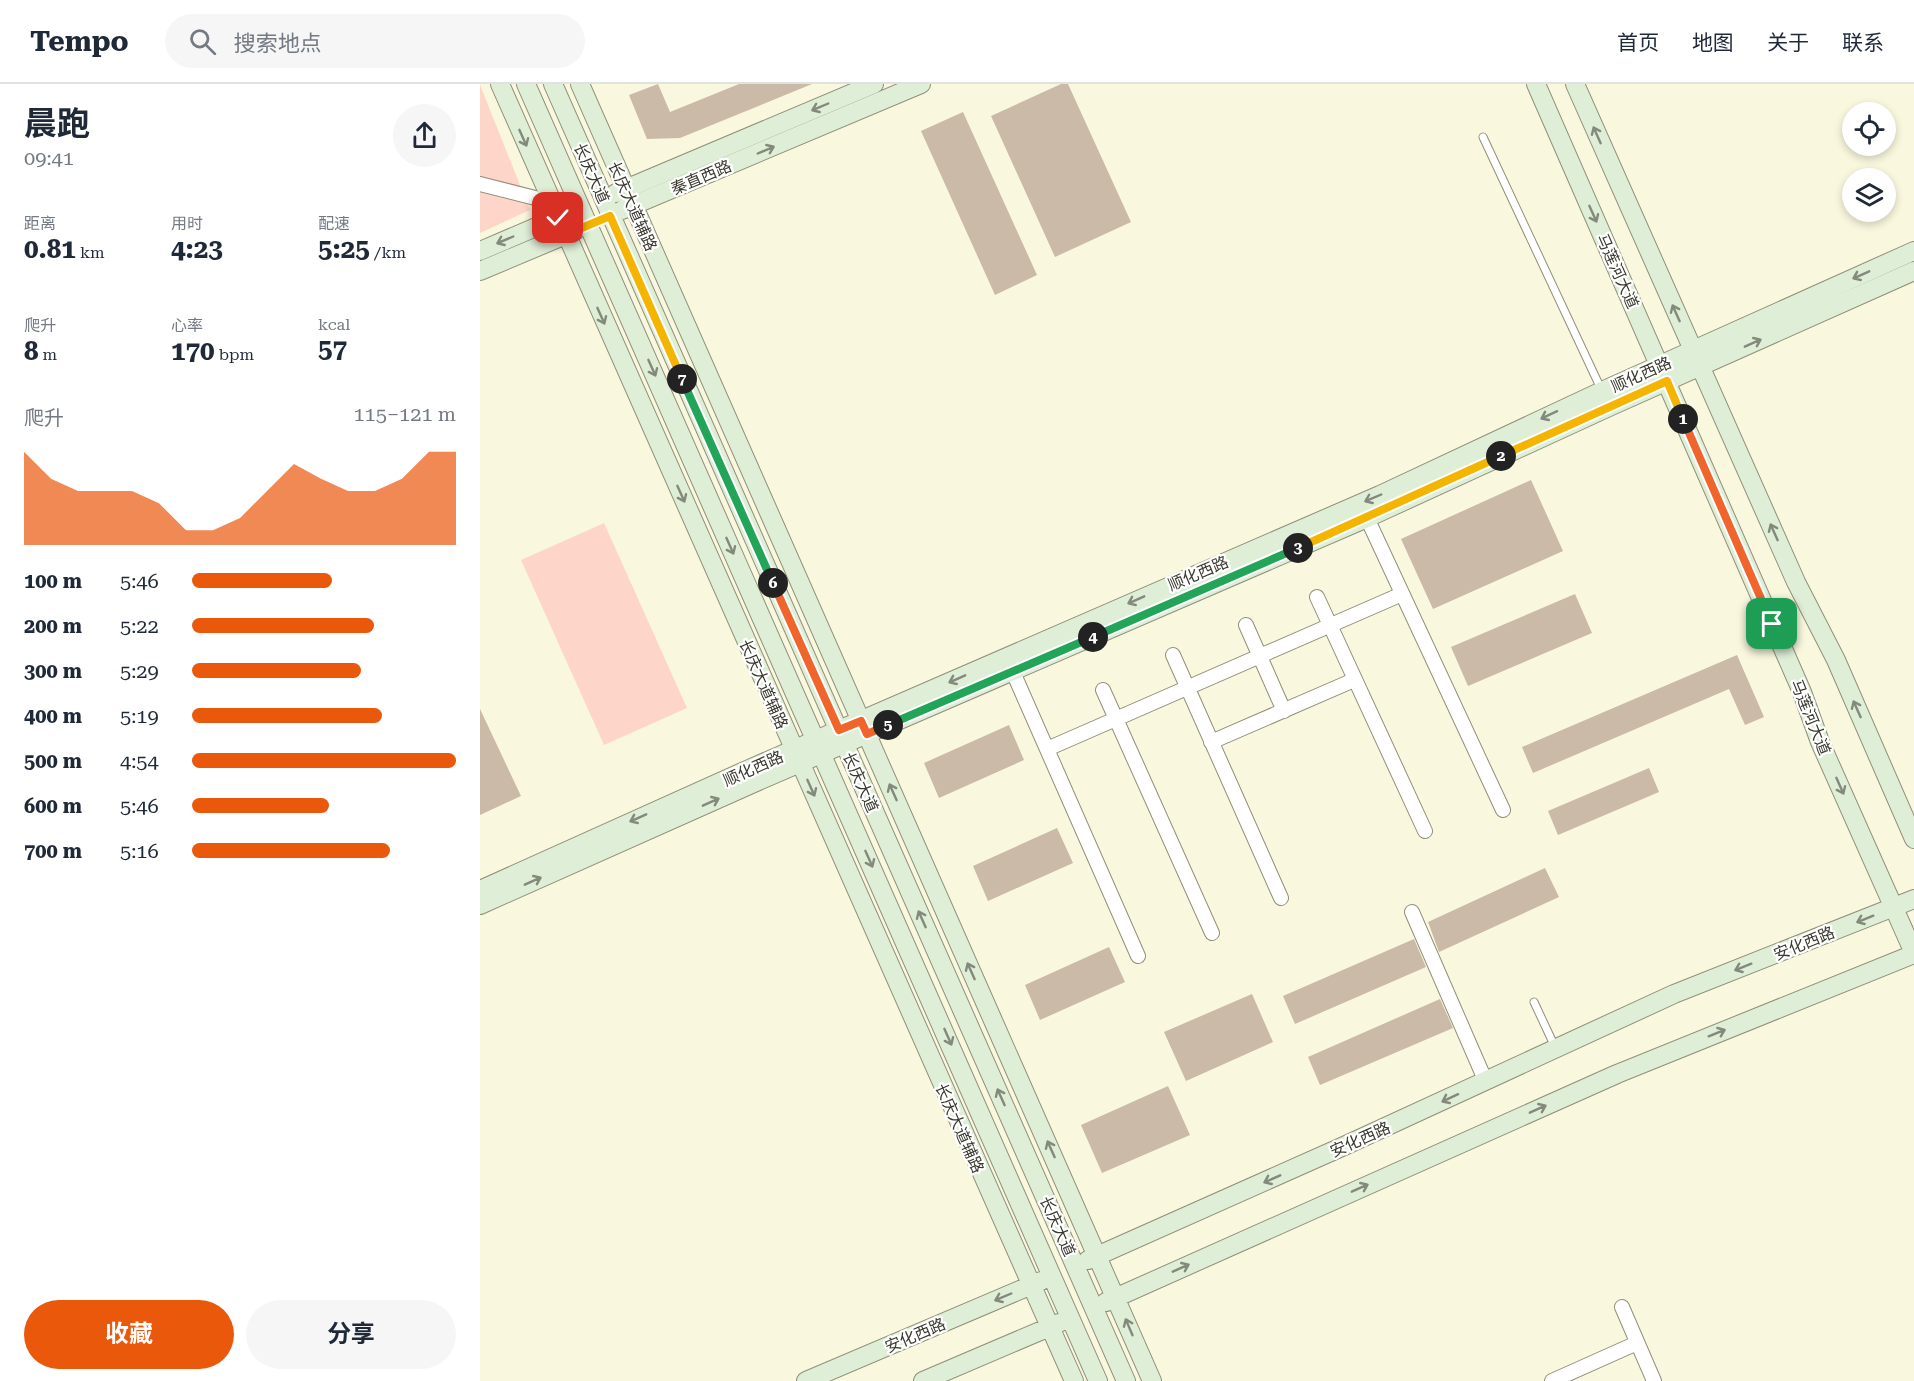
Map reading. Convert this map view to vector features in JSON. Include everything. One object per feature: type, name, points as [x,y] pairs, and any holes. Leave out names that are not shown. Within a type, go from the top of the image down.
[{"type":"main road","name":"长庆大道辅路","points":[[500,84],[1074,1381]]},
{"type":"main road","name":"长庆大道","points":[[526,84],[1098,1381]]},
{"type":"main road","name":"长庆大道","points":[[553,84],[1126,1381]]},
{"type":"main road","name":"长庆大道辅路","points":[[580,84],[1152,1381]]},
{"type":"main road","name":"秦直西路","points":[[480,251],[558,218],[610,216],[629,198],[874,84]]},
{"type":"main road","name":"秦直西路","points":[[584,217],[603,199],[629,198],[921,84]]},
{"type":"main road","name":"马莲河大道","points":[[1536,84],[1797,681],[1820,742],[1914,953]]},
{"type":"main road","points":[[1575,84],[1796,582],[1836,660],[1914,839]]},
{"type":"main road","name":"秦直西路","points":[[480,271],[558,218]]},
{"type":"main road","name":"顺化西路","points":[[1696,359],[1914,251]]},
{"type":"main road","name":"顺化西路","points":[[480,905],[819,747],[1013,672],[1367,518],[1663,373],[1914,271]]},
{"type":"main road","name":"顺化西路","points":[[864,728],[1380,495],[1602,391],[1663,373]]},
{"type":"main road","name":"顺化西路","points":[[480,890],[797,757]]},
{"type":"main road","name":"安化西路","points":[[806,1381],[1076,1266],[1486,1082],[1674,994],[1914,899]]},
{"type":"main road","points":[[923,1381],[1050,1327],[1617,1074],[1914,953]]},
{"type":"street","points":[[480,184],[558,218]]},
{"type":"street","points":[[1367,518],[1503,810]]},
{"type":"street","points":[[1047,749],[1402,594]]},
{"type":"street","points":[[1317,597],[1425,831]]},
{"type":"street","points":[[1246,625],[1284,711]]},
{"type":"street","points":[[1173,655],[1281,898]]},
{"type":"street","points":[[1013,672],[1138,956]]},
{"type":"street","points":[[1212,742],[1354,680]]},
{"type":"street","points":[[1103,690],[1212,933]]},
{"type":"street","points":[[1412,912],[1486,1082]]},
{"type":"street","points":[[1622,1307],[1654,1381]]},
{"type":"street","points":[[1552,1381],[1637,1343]]},
{"type":"lane","points":[[1483,137],[1602,391]]},
{"type":"lane","points":[[1534,1002],[1556,1049]]},
{"type":"shaded area","points":[[480,85],[530,210],[480,233]]},
{"type":"shaded area","points":[[604,523],[687,708],[604,745],[521,560]]},
{"type":"building","points":[[658,84],[670,112],[739,84],[812,84],[680,138],[647,139],[629,95]]},
{"type":"building","points":[[1061,84],[1068,84],[1131,222],[1055,257],[991,116]]},
{"type":"building","points":[[963,112],[1037,275],[995,295],[921,131]]},
{"type":"building","points":[[1531,480],[1563,551],[1433,609],[1401,539]]},
{"type":"building","points":[[1575,594],[1592,633],[1468,686],[1451,647]]},
{"type":"building","points":[[1737,655],[1764,717],[1745,725],[1729,689],[1533,773],[1522,747]]},
{"type":"building","points":[[480,709],[521,796],[480,815]]},
{"type":"building","points":[[1009,725],[1024,760],[939,798],[924,763]]},
{"type":"building","points":[[1649,768],[1659,792],[1558,835],[1548,811]]},
{"type":"building","points":[[1057,828],[1073,863],[988,901],[973,866]]},
{"type":"building","points":[[1545,868],[1559,897],[1439,952],[1428,922]]},
{"type":"building","points":[[1414,939],[1426,967],[1295,1024],[1283,996]]},
{"type":"building","points":[[1109,947],[1125,982],[1040,1020],[1025,985]]},
{"type":"building","points":[[1252,994],[1273,1042],[1186,1081],[1164,1032]]},
{"type":"building","points":[[1440,999],[1453,1028],[1320,1085],[1308,1057]]},
{"type":"building","points":[[1168,1086],[1190,1135],[1102,1173],[1081,1125]]},
{"type":"route","points":[[558,218],[565,235],[610,216],[839,730],[861,721],[867,734],[1367,518],[1667,381],[1772,624]]}]
